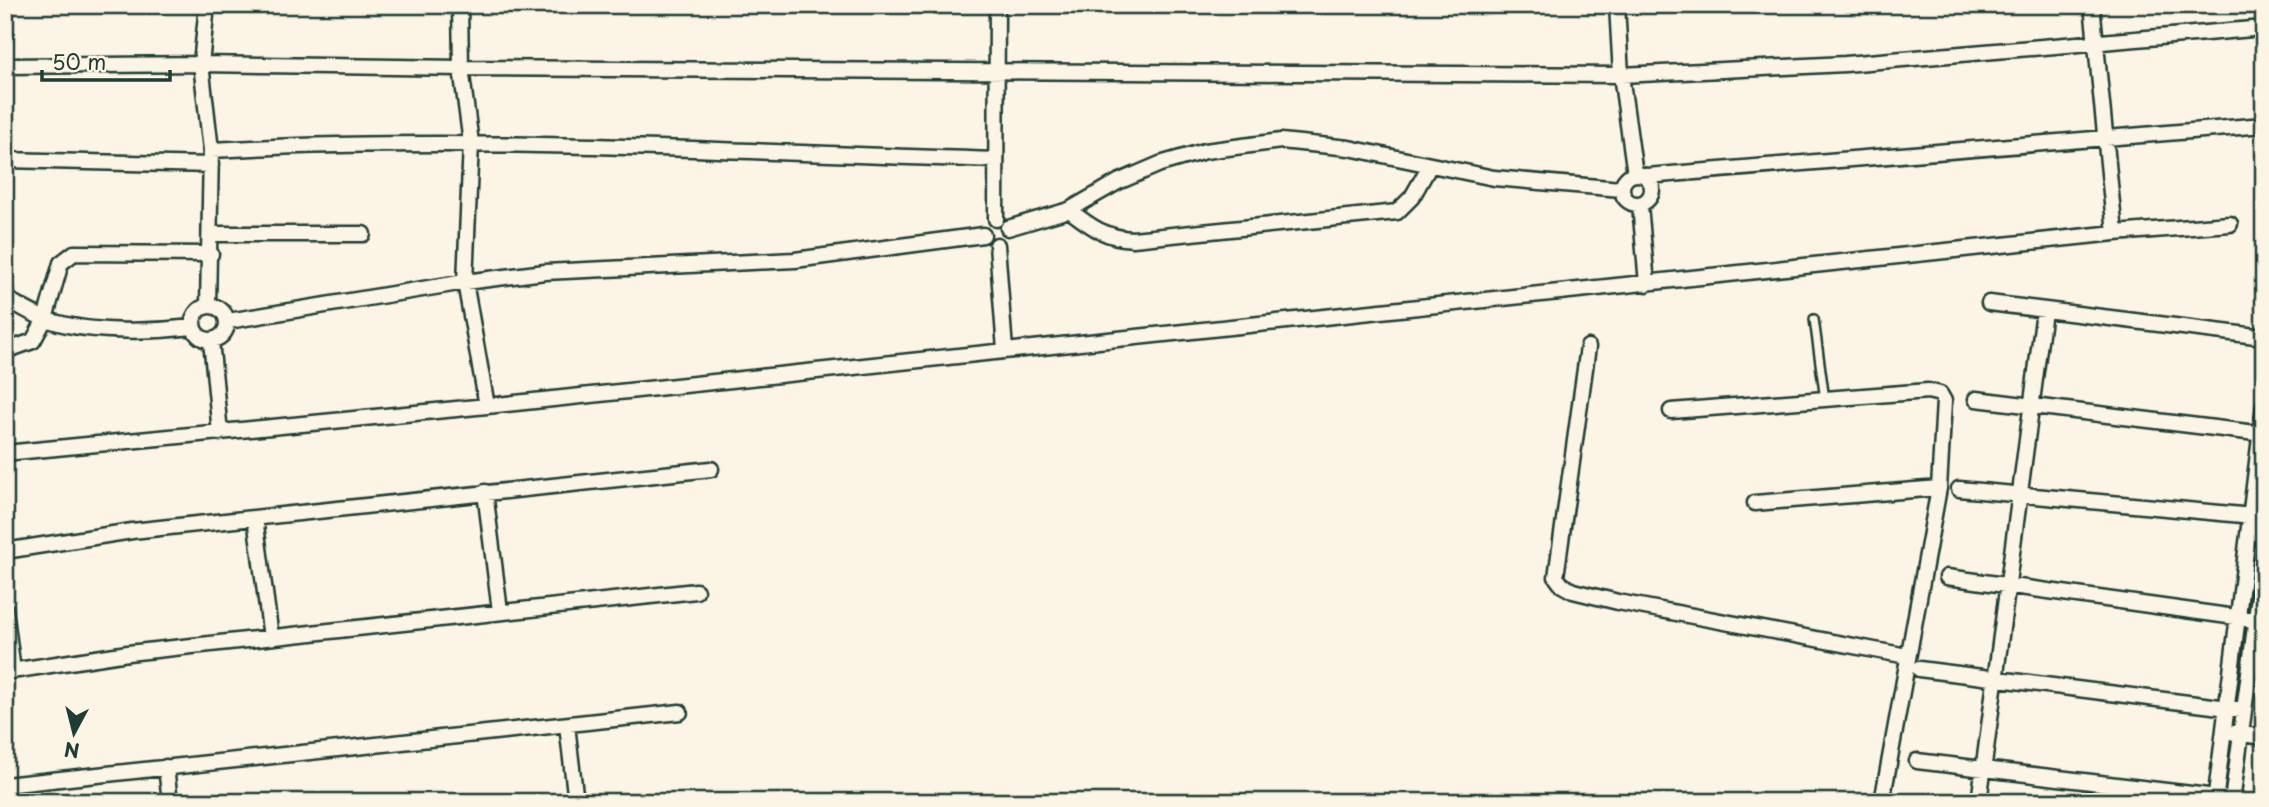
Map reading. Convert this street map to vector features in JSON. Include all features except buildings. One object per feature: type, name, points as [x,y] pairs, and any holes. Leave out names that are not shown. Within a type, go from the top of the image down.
[{"type":"street","points":[[207,5],[201,64],[211,158],[208,306]]},
{"type":"street","points":[[460,5],[461,68],[471,143],[466,282],[487,406]]},
{"type":"street","points":[[996,219],[997,5]]},
{"type":"street","points":[[1617,5],[1621,75],[1641,175],[1653,186],[1650,198],[1640,205]]},
{"type":"street","points":[[2092,5],[2115,233]]},
{"type":"street","points":[[5,65],[201,64],[1621,75],[1845,64],[2264,28]]},
{"type":"street","points":[[1640,205],[1624,198],[1621,189],[1624,179],[1641,175],[2264,125]]},
{"type":"street","points":[[1008,228],[1069,210],[1118,182],[1160,164],[1205,151],[1250,143],[1316,142],[1429,167],[1494,178],[1621,189]]},
{"type":"street","points":[[5,160],[211,158],[293,146],[471,143],[996,160]]},
{"type":"street","points":[[1069,210],[1100,233],[1114,239],[1397,212],[1412,197],[1429,167]]},
{"type":"street","points":[[1640,205],[1647,284]]},
{"type":"street","points":[[996,219],[1003,221],[1008,228],[1008,237],[997,245],[986,241],[983,235],[984,226],[996,219]]},
{"type":"street","points":[[5,453],[487,406],[2115,233],[2230,224]]},
{"type":"street","points":[[211,234],[363,234]]},
{"type":"street","points":[[228,321],[466,282],[640,265],[795,260],[983,235]]},
{"type":"street","points":[[997,245],[1005,350]]},
{"type":"street","points":[[5,351],[33,341],[45,319],[61,262],[74,253],[211,254]]},
{"type":"street","points":[[5,298],[45,319],[97,328],[154,332],[193,327]]},
{"type":"street","points":[[1989,303],[2264,337]]},
{"type":"street","points":[[208,306],[221,309],[228,321],[224,334],[211,340],[199,336],[193,327],[196,312],[208,306]]},
{"type":"street","points":[[1979,802],[2044,311]]},
{"type":"street","points":[[211,340],[220,433]]},
{"type":"street","points":[[1588,347],[1556,577],[1562,585],[1618,602],[1722,619],[1907,656]]},
{"type":"street","points":[[1671,411],[1928,391],[1940,394],[1945,410],[1939,488],[1882,802]]},
{"type":"street","points":[[1976,399],[2262,433]]},
{"type":"street","points":[[2215,800],[2240,616],[2258,517],[2263,410]]},
{"type":"street","points":[[5,551],[132,531],[711,469]]},
{"type":"street","points":[[1755,503],[1939,488]]},
{"type":"street","points":[[1959,489],[2258,517]]},
{"type":"street","points":[[485,492],[500,611]]},
{"type":"street","points":[[255,518],[271,637]]},
{"type":"street","points":[[1917,761],[2215,800],[2233,800],[2244,710],[2260,621],[2264,558]]},
{"type":"street","points":[[1947,577],[2008,588],[2240,616],[2260,621]]},
{"type":"street","points":[[5,609],[9,671],[128,653],[696,591]]},
{"type":"street","points":[[1919,669],[2244,710]]},
{"type":"street","points":[[5,785],[680,712]]},
{"type":"street","points":[[567,725],[576,802]]},
{"type":"street","points":[[2226,732],[2264,737]]},
{"type":"street","points":[[166,767],[170,802]]},
{"type":"lane","points":[[1814,319],[1825,400]]}]
